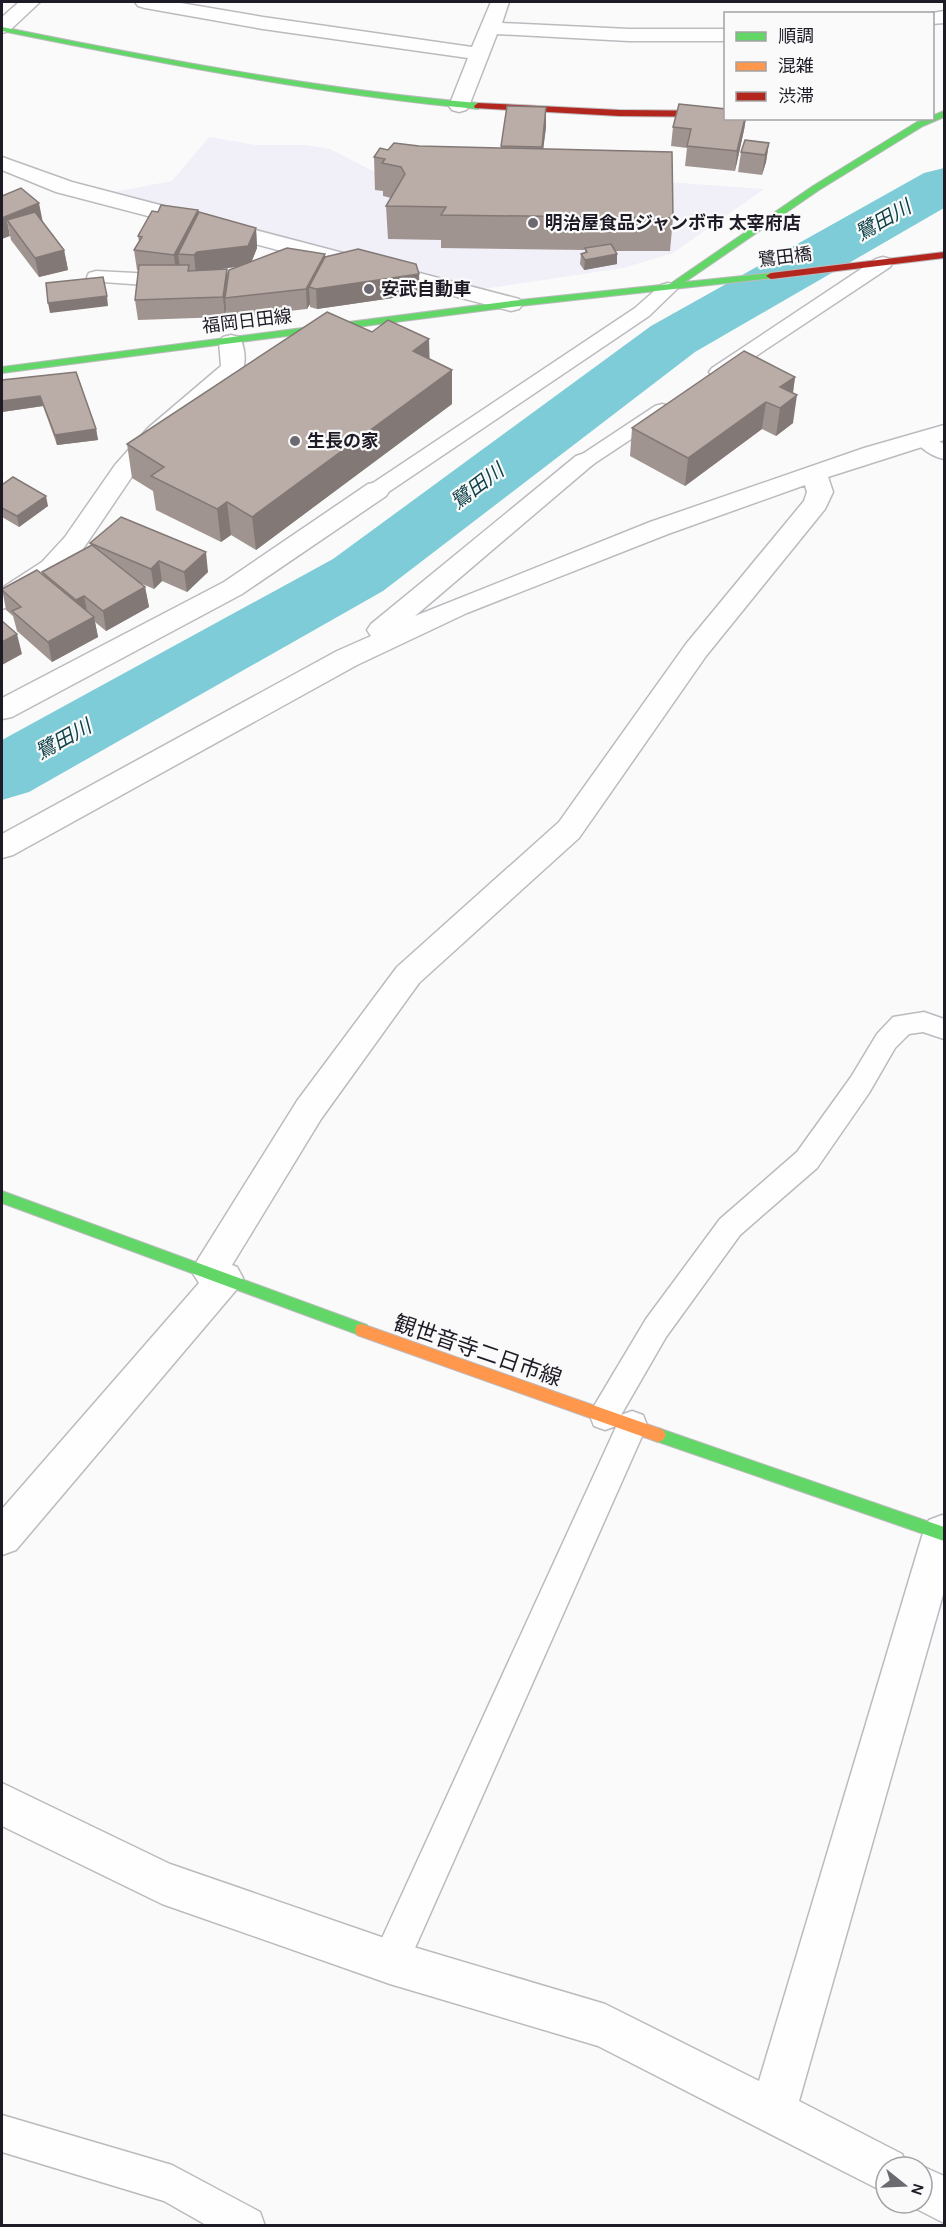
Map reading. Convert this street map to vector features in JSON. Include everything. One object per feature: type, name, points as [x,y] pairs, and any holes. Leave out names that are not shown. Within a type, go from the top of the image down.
[{"type":"main road","points":[[2,28],[191,68],[298,86],[459,106],[578,113],[724,114]]},
{"type":"main road","points":[[668,289],[913,121]]},
{"type":"main road","points":[[883,264],[945,255]]},
{"type":"main road","name":"鷺田橋","points":[[712,284],[883,264]]},
{"type":"main road","name":"福岡日田線","points":[[2,370],[511,304],[712,284]]},
{"type":"main road","name":"観世音寺二日市線","points":[[2,1197],[419,1352],[943,1534]]},
{"type":"street","points":[[2,28],[30,2]]},
{"type":"street","points":[[145,2],[263,23],[480,54]]},
{"type":"street","points":[[459,106],[490,28],[496,2]]},
{"type":"street","points":[[490,28],[629,35],[724,35]]},
{"type":"street","points":[[5,168],[64,187],[301,251],[511,304]]},
{"type":"street","points":[[2,600],[51,568],[74,543],[124,470],[150,441],[233,368],[231,342]]},
{"type":"street","points":[[2,847],[347,658],[459,607],[659,528],[814,473],[873,453],[938,441]]},
{"type":"street","points":[[347,658],[585,461]]},
{"type":"street","points":[[2,1537],[217,1275],[309,1110],[408,975],[569,830],[696,650],[816,503],[820,492],[814,473]]},
{"type":"street","points":[[2,710],[233,588],[377,490]]},
{"type":"street","points":[[773,2111],[943,1534]]},
{"type":"street","points":[[2,1804],[162,1883],[390,1962],[605,2026],[874,2164]]},
{"type":"lane","points":[[272,263],[301,251]]},
{"type":"lane","points":[[704,382],[883,264]]},
{"type":"lane","points":[[96,277],[196,280]]},
{"type":"lane","points":[[377,490],[642,312],[668,289]]},
{"type":"lane","points":[[585,461],[674,402]]},
{"type":"lane","points":[[390,1962],[619,1421],[656,1328],[730,1227],[807,1160],[860,1085],[886,1041],[902,1024],[924,1022],[945,1029]]},
{"type":"lane","points":[[2,2134],[172,2184],[246,2226]]},
{"type":"shaded area","name":"明治屋食品ジャンボ市 太宰府店","points":[[209,137],[256,145],[307,145],[330,149],[373,171],[422,178],[597,177],[764,189],[673,253],[623,268],[469,291],[103,194],[172,181]]},
{"type":"building","points":[[679,104],[724,109],[724,120],[745,120],[737,151],[687,146],[691,129],[673,127]]},
{"type":"building","points":[[507,106],[546,107],[542,147],[501,146]]},
{"type":"building","points":[[745,140],[769,143],[765,155],[741,152]]},
{"type":"building","points":[[394,143],[419,146],[672,152],[673,218],[441,215],[446,207],[386,206],[405,174],[401,167],[382,163],[385,159],[374,157],[380,148],[388,150]]},
{"type":"building","points":[[21,188],[39,203],[2,218],[2,196]]},
{"type":"building","points":[[161,205],[198,210],[174,255],[134,250],[142,237],[138,236],[152,211],[158,212]]},
{"type":"building","points":[[35,212],[64,250],[35,258],[7,220]]},
{"type":"building","points":[[199,212],[256,228],[248,246],[197,252],[194,255],[178,254]]},
{"type":"building","points":[[611,244],[617,254],[585,260],[581,254],[587,252],[585,248]]},
{"type":"building","points":[[287,248],[325,254],[306,289],[225,298],[229,270]]},
{"type":"building","points":[[358,249],[416,264],[419,274],[316,289],[309,287],[325,257]]},
{"type":"building","points":[[139,265],[189,265],[188,271],[227,269],[223,297],[135,300]]},
{"type":"building","points":[[103,277],[107,296],[48,303],[46,283]]},
{"type":"building","name":"生長の家","points":[[327,312],[372,332],[388,320],[429,339],[413,351],[452,370],[252,517],[227,502],[217,509],[151,476],[164,467],[127,444]]},
{"type":"building","points":[[744,351],[795,377],[780,387],[797,395],[780,408],[766,402],[688,458],[632,428]]},
{"type":"building","points":[[76,372],[96,429],[55,435],[40,396],[2,401],[2,380]]},
{"type":"building","points":[[13,477],[46,496],[17,516],[2,508],[2,485]]},
{"type":"building","points":[[121,517],[206,552],[184,572],[159,561],[151,569],[90,543]]},
{"type":"building","points":[[92,545],[145,587],[103,611],[84,596],[76,600],[42,572]]},
{"type":"building","points":[[37,570],[94,617],[48,642],[12,611],[21,607],[2,590]]},
{"type":"building","points":[[2,621],[17,634],[2,642]]},
{"type":"waterway","name":"鷺田川","points":[[2,773],[358,575],[673,339],[944,185]]},
{"type":"traffic: fast","points":[[2,29],[298,85],[418,101],[478,106]]},
{"type":"traffic: fast","points":[[934,118],[944,114]]},
{"type":"traffic: fast","points":[[672,287],[816,188],[930,120]]},
{"type":"traffic: fast","points":[[2,370],[511,304],[771,276]]},
{"type":"traffic: fast","points":[[2,1197],[362,1330]]},
{"type":"traffic: fast","points":[[658,1435],[944,1534]]},
{"type":"traffic: slow","points":[[362,1330],[658,1435]]},
{"type":"traffic: jam","points":[[478,106],[619,113],[724,114]]},
{"type":"traffic: jam","points":[[771,276],[944,255]]},
{"type":"place","name":"明治屋食品ジャンボ市 太宰府店","points":[[533,223]]},
{"type":"place","name":"安武自動車","points":[[369,289]]},
{"type":"place","name":"生長の家","points":[[295,441]]}]
